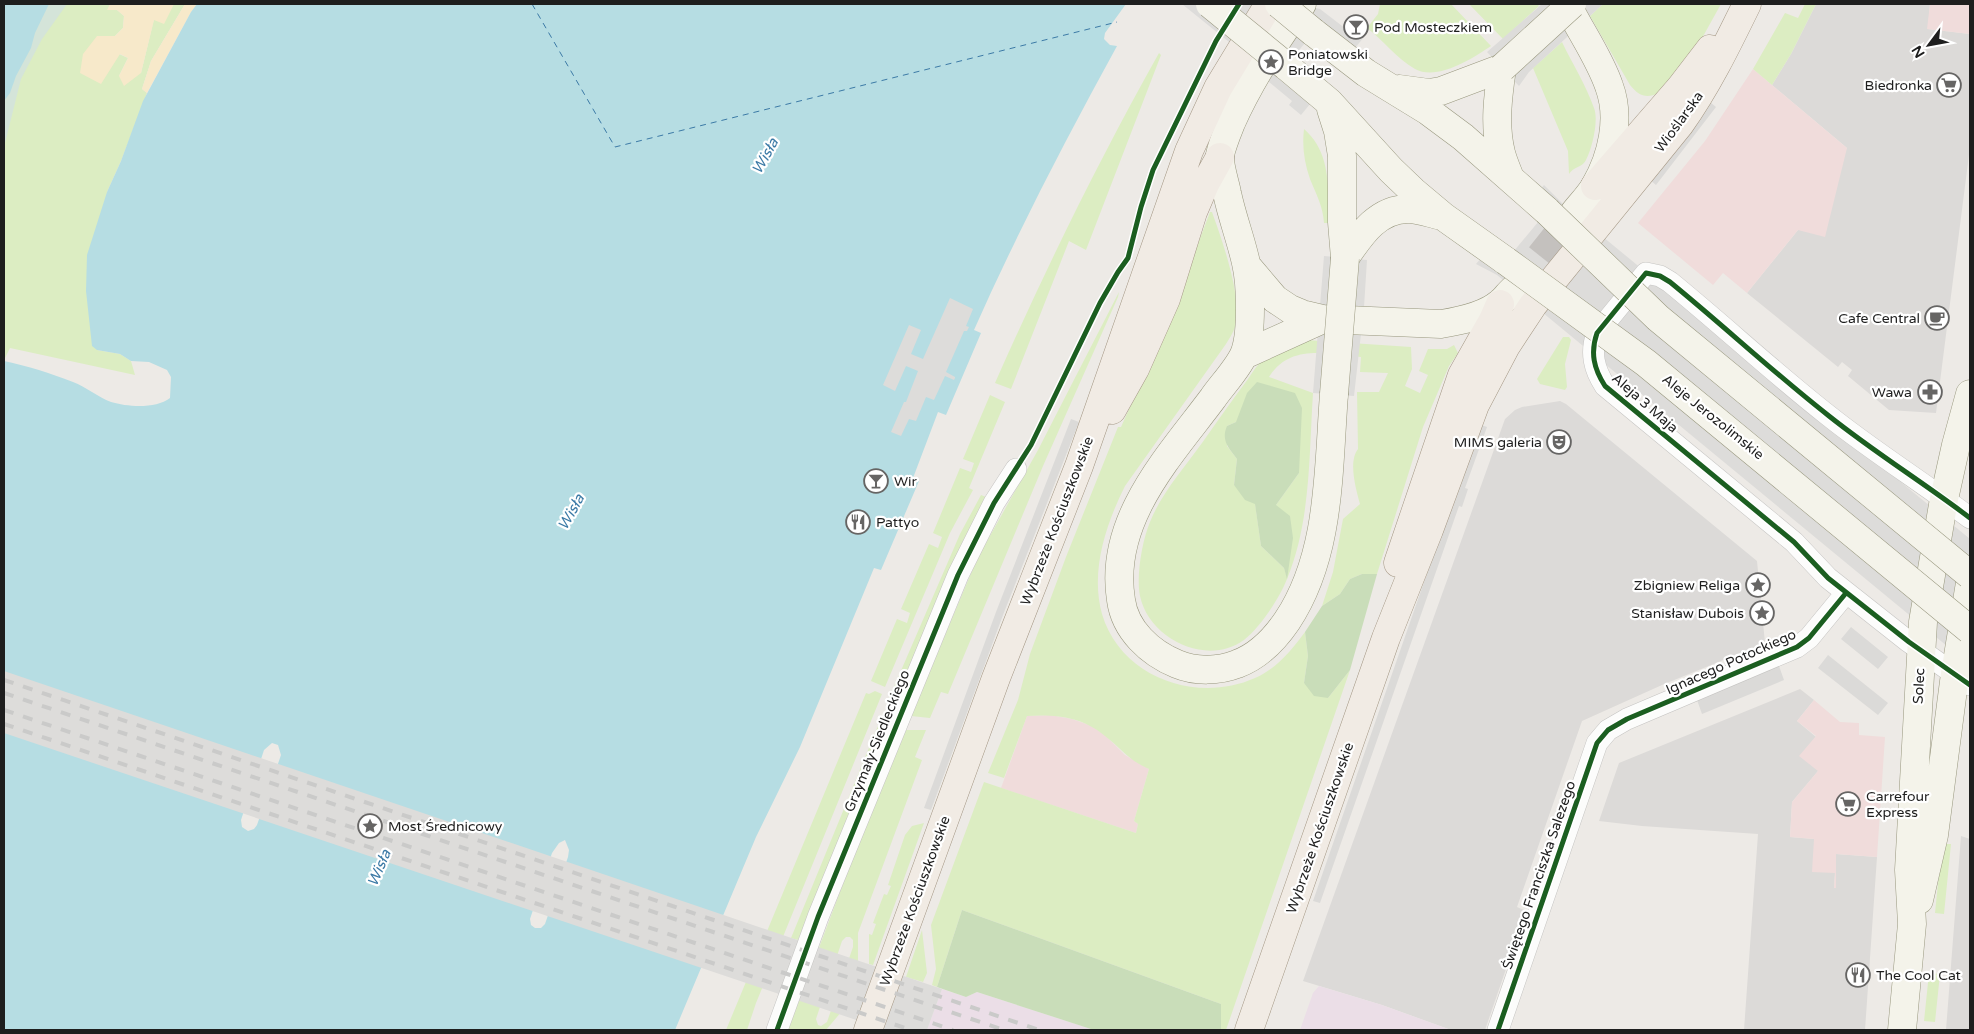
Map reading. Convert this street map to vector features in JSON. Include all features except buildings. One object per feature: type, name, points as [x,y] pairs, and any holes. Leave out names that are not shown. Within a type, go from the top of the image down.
[{"type":"main road","name":"Aleje Jerozolimskie","points":[[1210,4],[1329,102],[1391,170],[1444,217],[1646,363],[1970,630]]},
{"type":"main road","points":[[1079,466],[1135,369],[1166,300],[1194,212],[1205,184],[1220,157],[1228,131],[1245,94],[1270,50],[1302,4]]},
{"type":"main road","points":[[1574,213],[1680,88],[1746,4]]},
{"type":"main road","name":"Wioślarska","points":[[1595,230],[1696,102],[1716,67],[1746,4]]},
{"type":"main road","points":[[1389,88],[1429,94],[1456,87],[1502,68],[1568,6],[1608,84],[1614,109],[1615,129],[1610,152],[1595,186]]},
{"type":"main road","points":[[1269,9],[1313,32],[1345,59],[1389,88],[1428,110],[1547,211],[1658,318],[1970,575]]},
{"type":"main road","name":"Wybrzeże Kościuszkowskie","points":[[868,1030],[996,678],[1079,466],[1189,151],[1218,88],[1269,9]]},
{"type":"main road","points":[[1502,68],[1498,134],[1501,153],[1510,178]]},
{"type":"main road","points":[[1220,157],[1232,215],[1246,266],[1249,326],[1244,355],[1148,488],[1131,519],[1120,554],[1119,578],[1121,601],[1136,635],[1148,647],[1180,665],[1196,669],[1215,669],[1248,660],[1264,649],[1277,636],[1300,599],[1311,574],[1319,545],[1324,511],[1345,258],[1342,222],[1342,156],[1338,131],[1329,102]]},
{"type":"main road","points":[[1345,258],[1367,227],[1381,216],[1394,211],[1411,209],[1444,217]]},
{"type":"main road","name":"Wybrzeże Kościuszkowskie","points":[[1249,1030],[1386,638],[1429,530],[1475,404],[1519,325],[1533,305],[1595,230]]},
{"type":"main road","points":[[1246,266],[1275,299],[1290,309],[1322,319],[1441,324],[1472,316],[1507,296],[1462,375],[1439,439],[1398,563],[1386,638]]},
{"type":"main road","points":[[1244,355],[1322,319]]},
{"type":"main road","name":"Solec","points":[[1902,1030],[1912,924],[1909,870],[1923,622],[1944,498],[1970,394]]},
{"type":"main road","name":"Solec","points":[[1912,924],[1926,875],[1963,680],[1970,583]]},
{"type":"street","name":"Aleja 3 Maja","points":[[1944,498],[1830,417],[1751,352],[1724,326],[1660,276],[1646,273],[1597,333],[1593,344],[1596,373],[1605,386],[1794,542],[1828,578],[1846,593],[1921,651],[1963,680]]},
{"type":"street","name":"Grzymały-Siedleckiego","points":[[777,1030],[818,917],[958,575],[994,503],[1016,469]]},
{"type":"street","points":[[1944,498],[1970,518]]},
{"type":"street","name":"Ignacego Potockiego","points":[[1608,730],[1626,719],[1797,647],[1810,638],[1846,593]]},
{"type":"street","name":"Świętego Franciszka Salezego","points":[[1498,1030],[1597,743],[1608,730]]},
{"type":"shaded area","points":[[1816,4],[1930,4],[1928,29],[1970,34],[1970,147],[1936,413],[1889,410],[1848,376],[1852,370],[1842,362],[1838,367],[1747,293],[1798,230],[1847,148],[1772,85],[1791,54]]},
{"type":"shaded area","points":[[1930,4],[1970,4],[1970,34],[1927,29]]},
{"type":"shaded area","points":[[1753,69],[1847,148],[1825,237],[1798,230],[1747,293],[1723,273],[1713,285],[1638,223],[1705,141]]},
{"type":"shaded area","points":[[1710,102],[1716,107],[1656,185],[1650,180]]},
{"type":"shaded area","points":[[1560,401],[1757,561],[1765,643],[1662,685],[1582,721],[1517,907],[1526,911],[1485,1030],[1451,1030],[1382,1005],[1303,981],[1505,419],[1515,410],[1522,407]]},
{"type":"shaded area","points":[[1071,419],[1079,422],[1003,615],[931,810],[924,808],[996,612]]},
{"type":"shaded area","points":[[1479,424],[1487,427],[1465,488],[1468,489],[1462,507],[1459,506],[1320,903],[1313,901]]},
{"type":"shaded area","points":[[1851,627],[1888,657],[1878,669],[1841,639]]},
{"type":"shaded area","points":[[1828,655],[1888,703],[1878,715],[1818,668]]},
{"type":"shaded area","points":[[1779,666],[1784,680],[1702,714],[1697,700]]},
{"type":"shaded area","points":[[1800,689],[1814,700],[1797,721],[1816,737],[1818,771],[1792,802],[1790,837],[1814,839],[1835,873],[1834,888],[1836,888],[1836,854],[1877,857],[1865,1030],[1744,1030],[1758,834],[1599,821],[1619,763]]},
{"type":"shaded area","name":"Carrefour Express","points":[[1814,700],[1840,722],[1859,723],[1859,735],[1885,737],[1877,857],[1836,854],[1836,888],[1834,888],[1835,873],[1812,872],[1814,839],[1790,837],[1792,802],[1818,771],[1799,756],[1816,736],[1797,721]]},
{"type":"shaded area","points":[[1050,715],[1072,719],[1092,726],[1106,736],[1125,755],[1149,769],[1134,821],[1138,824],[1136,833],[1001,788],[1027,716]]},
{"type":"shaded area","points":[[1961,836],[1970,839],[1970,1030],[1946,1030]]},
{"type":"shaded area","points":[[1319,986],[1382,1005],[1451,1030],[1300,1030],[1313,993]]},
{"type":"shaded area","points":[[942,989],[966,997],[977,992],[1094,1030],[927,1030]]},
{"type":"green space","points":[[4,4],[67,4],[42,39],[21,79],[4,147]]},
{"type":"green space","points":[[49,4],[110,4],[108,10],[117,10],[124,16],[123,28],[115,36],[119,54],[128,58],[119,76],[141,73],[154,19],[174,4],[185,4],[151,61],[142,89],[147,93],[107,192],[97,350],[120,354],[131,361],[135,375],[10,348],[4,360],[4,101]]},
{"type":"green space","points":[[1380,4],[1451,4],[1491,46],[1454,67],[1433,72],[1415,69],[1402,60],[1367,28],[1378,14]]},
{"type":"green space","points":[[1469,4],[1537,4],[1539,6],[1503,39]]},
{"type":"green space","points":[[1603,4],[1721,4],[1701,40],[1659,93],[1646,96],[1636,92],[1630,85],[1590,16]]},
{"type":"green space","points":[[1805,4],[1816,4],[1791,54],[1772,85],[1753,69],[1785,13],[1798,18]]},
{"type":"green space","points":[[1562,42],[1591,99],[1596,120],[1586,160],[1569,174],[1568,151],[1533,68]]},
{"type":"green space","points":[[1159,53],[1161,55],[1086,250],[1069,241],[1011,389],[995,383],[1073,216]]},
{"type":"green space","points":[[1304,129],[1313,138],[1324,160],[1328,185],[1328,223],[1324,223],[1321,206],[1306,166],[1303,148]]},
{"type":"green space","points":[[1210,212],[1212,212],[1221,238],[1234,285],[1237,315],[1235,327],[1226,344],[1125,486],[1118,501],[1106,532],[1099,565],[1099,598],[1102,614],[1112,636],[1126,655],[1143,669],[1164,680],[1186,686],[1209,688],[1233,685],[1255,678],[1270,670],[1283,659],[1305,632],[1308,656],[1304,683],[1328,698],[1350,670],[1226,1030],[1221,1030],[1221,1004],[962,910],[937,987],[932,985],[936,969],[931,925],[984,782],[1136,833],[1138,824],[1134,821],[1149,769],[1130,758],[1105,736],[1078,721],[1058,716],[1027,716],[1004,778],[988,773],[1018,700],[1030,654],[1066,557],[1118,427],[1121,427],[1171,315]]},
{"type":"green space","points":[[1119,292],[1043,466],[948,694],[941,692],[930,718],[911,716],[977,559],[1038,450]]},
{"type":"green space","points":[[1563,337],[1569,337],[1571,340],[1565,364],[1567,387],[1565,390],[1540,384],[1537,379]]},
{"type":"green space","points":[[1306,340],[1411,347],[1412,369],[1405,386],[1420,393],[1428,375],[1419,371],[1428,349],[1447,349],[1454,345],[1458,353],[1449,366],[1423,427],[1377,574],[1362,574],[1350,579],[1340,594],[1322,606],[1333,572],[1343,519],[1360,504],[1353,468],[1355,454],[1358,449],[1357,392],[1379,392],[1388,373],[1360,372],[1361,357],[1323,353],[1299,355],[1288,359],[1278,366],[1269,377],[1313,393],[1305,511],[1295,557],[1287,579],[1275,603],[1263,620],[1244,640],[1229,648],[1213,651],[1197,649],[1182,644],[1167,636],[1155,625],[1146,611],[1140,596],[1140,559],[1150,522],[1167,491],[1258,365],[1272,355]],"holes":[[[1236,422],[1299,473],[1276,505],[1287,577],[1284,568],[1261,546],[1255,503],[1234,485],[1237,459],[1227,446],[1227,426]]]},
{"type":"green space","points":[[1257,382],[1295,393],[1302,408],[1299,473],[1276,505],[1290,516],[1293,538],[1287,579],[1284,568],[1261,546],[1255,504],[1245,500],[1234,485],[1237,459],[1228,447],[1225,439],[1227,426],[1236,422],[1247,393]]},
{"type":"green space","points":[[990,395],[1005,402],[969,488],[973,490],[950,533],[885,687],[871,681],[897,619],[907,623],[910,613],[901,609],[929,544],[938,548],[942,537],[933,533],[960,468],[971,472],[974,463],[963,459]]},
{"type":"green space","points":[[981,495],[986,497],[963,541],[893,706],[887,703],[960,534]]},
{"type":"green space","points":[[1362,574],[1377,574],[1350,670],[1328,698],[1314,696],[1304,683],[1308,656],[1305,632],[1322,606],[1340,594],[1350,579]]},
{"type":"green space","points":[[875,691],[882,694],[756,1003],[747,1030],[726,1030],[866,693],[869,694]]},
{"type":"green space","points":[[882,716],[888,718],[798,940],[791,938]]},
{"type":"green space","points":[[906,730],[926,730],[915,757],[922,760],[858,933],[858,965],[842,1011],[826,1030],[788,1030],[849,868]],"holes":[[[846,937],[850,937],[853,940],[853,947],[827,1022],[821,1026],[818,1025],[816,1019],[842,941]]]},
{"type":"green space","points":[[924,823],[873,965],[869,964],[869,934],[872,935],[876,924],[873,923],[884,894],[887,895],[891,886],[888,885],[905,835],[912,826]]},
{"type":"green space","points":[[1942,844],[1951,844],[1944,914],[1935,913]]},
{"type":"green space","points":[[962,910],[1221,1004],[1221,1030],[1094,1030],[977,992],[966,997],[937,987]]},
{"type":"green space","points":[[922,930],[927,973],[923,982],[906,977]]},
{"type":"green space","points":[[1929,973],[1940,974],[1935,1022],[1924,1021]]},
{"type":"sand","points":[[110,4],[174,4],[164,24],[154,20],[141,73],[124,86],[119,76],[128,58],[120,54],[101,84],[80,73],[83,54],[97,36],[115,36],[123,28],[124,16],[117,10],[107,10]]},
{"type":"sand","points":[[185,4],[197,4],[147,93],[142,89],[151,61]]},
{"type":"water","points":[[4,4],[49,4],[35,33],[31,48],[16,76],[10,93],[4,101]]},
{"type":"water","name":"Wisła","points":[[197,4],[1126,4],[1105,33],[1104,39],[1110,45],[1117,46],[1042,187],[974,330],[981,333],[946,415],[938,412],[913,478],[919,481],[881,570],[874,568],[800,747],[756,837],[675,1030],[4,1030],[4,361],[30,367],[78,384],[106,400],[118,404],[142,406],[164,402],[170,398],[171,377],[167,370],[149,362],[131,361],[120,354],[97,350],[92,346],[86,291],[87,255],[107,192],[121,161],[143,101]],"holes":[[[272,743],[278,745],[281,755],[257,825],[254,829],[248,831],[242,827],[241,820],[264,750]],[[565,840],[569,850],[568,857],[545,924],[541,928],[535,928],[531,925],[530,919],[552,853],[559,843]]]},
{"type":"pier","name":"Poniatowski Bridge","points":[[1182,4],[1307,4],[1320,9],[1350,32],[1353,28],[1364,37],[1355,48],[1322,22],[1277,77],[1310,104],[1301,115],[1289,105],[1292,101],[1269,82],[1260,67]]},
{"type":"pier","points":[[1542,4],[1603,4],[1529,72],[1519,86],[1487,52]]},
{"type":"pier","points":[[1544,185],[1563,204],[1970,539],[1970,665],[1497,275],[1476,264],[1482,257],[1499,269],[1553,204],[1540,190]]},
{"type":"pier","points":[[1324,256],[1367,260],[1354,396],[1313,393]]},
{"type":"pier","points":[[950,298],[973,309],[966,326],[969,327],[967,331],[964,331],[946,372],[955,378],[954,380],[945,376],[934,400],[926,397],[916,421],[909,419],[901,436],[891,432],[904,402],[906,402],[918,371],[906,366],[895,391],[883,385],[909,325],[921,330],[911,354],[923,359]]},
{"type":"pier","name":"Most Średnicowy","points":[[4,671],[942,989],[927,1030],[886,1030],[4,733]]},
{"type":"ferry route","points":[[532,4],[615,147],[1117,22]]},
{"type":"tunnel","points":[[1514,289],[1574,213]]},
{"type":"railway","points":[[4,680],[1039,1030]]},
{"type":"railway","points":[[4,693],[1004,1030]]},
{"type":"railway","points":[[4,710],[953,1030]]},
{"type":"railway","points":[[4,724],[911,1030]]},
{"type":"cycle path","points":[[777,1030],[818,917],[958,575],[994,503],[1031,445],[1100,303],[1128,258],[1153,170],[1216,41],[1239,4]]},
{"type":"cycle path","points":[[1970,518],[1829,416],[1670,282],[1660,276],[1646,273],[1597,333],[1594,361],[1605,386],[1794,542],[1828,578],[1909,642],[1970,685]]},
{"type":"cycle path","points":[[1498,1030],[1597,743],[1608,730],[1627,719],[1797,647],[1809,638],[1846,593]]},
{"type":"place","name":"Pod Mosteczkiem","points":[[1356,27]]},
{"type":"place","name":"Poniatowski Bridge","points":[[1271,62]]},
{"type":"place","name":"Biedronka","points":[[1949,85]]},
{"type":"place","name":"Cafe Central","points":[[1937,318]]},
{"type":"place","name":"Wawa","points":[[1930,392]]},
{"type":"place","name":"MIMS galeria","points":[[1559,442]]},
{"type":"place","name":"Wir","points":[[876,481]]},
{"type":"place","name":"Pattyo","points":[[858,522]]},
{"type":"place","name":"Zbigniew Religa","points":[[1758,585]]},
{"type":"place","name":"Stanisław Dubois","points":[[1762,613]]},
{"type":"place","name":"Carrefour Express","points":[[1848,804]]},
{"type":"place","name":"Most Średnicowy","points":[[370,826]]},
{"type":"place","name":"The Cool Cat","points":[[1858,975]]}]
